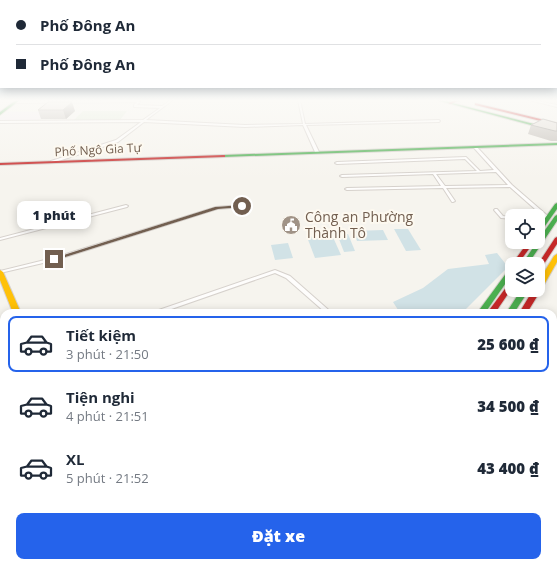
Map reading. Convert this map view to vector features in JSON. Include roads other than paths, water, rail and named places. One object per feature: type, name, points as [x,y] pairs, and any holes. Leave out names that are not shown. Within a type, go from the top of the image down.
[{"type":"main road","name":"Phố Ngô Gia Tự","points":[[0,164],[557,144]]},
{"type":"main road","points":[[545,222],[557,205]]},
{"type":"main road","points":[[530,257],[557,217]]},
{"type":"main road","points":[[545,258],[557,238]]},
{"type":"main road","points":[[545,276],[557,256]]},
{"type":"main road","points":[[0,272],[16,309]]},
{"type":"main road","points":[[484,309],[505,279]]},
{"type":"main road","points":[[494,309],[505,293]]},
{"type":"main road","points":[[513,309],[520,297]]},
{"type":"main road","points":[[525,309],[532,297]]},
{"type":"street","points":[[51,163],[117,141],[135,126]]},
{"type":"street","points":[[305,126],[317,152]]},
{"type":"street","points":[[475,147],[511,186],[548,218]]},
{"type":"street","points":[[337,163],[466,158],[480,172]]},
{"type":"street","points":[[342,176],[498,171]]},
{"type":"street","points":[[434,173],[453,201]]},
{"type":"street","points":[[347,189],[511,186]]},
{"type":"street","points":[[0,239],[126,206]]},
{"type":"street","points":[[0,272],[54,259],[217,208],[242,206]]},
{"type":"street","points":[[496,210],[502,218],[505,218]]},
{"type":"street","points":[[166,309],[275,271],[288,277],[324,309]]},
{"type":"place","name":"Công an Phường Thành Tô","points":[[291,225]]}]
